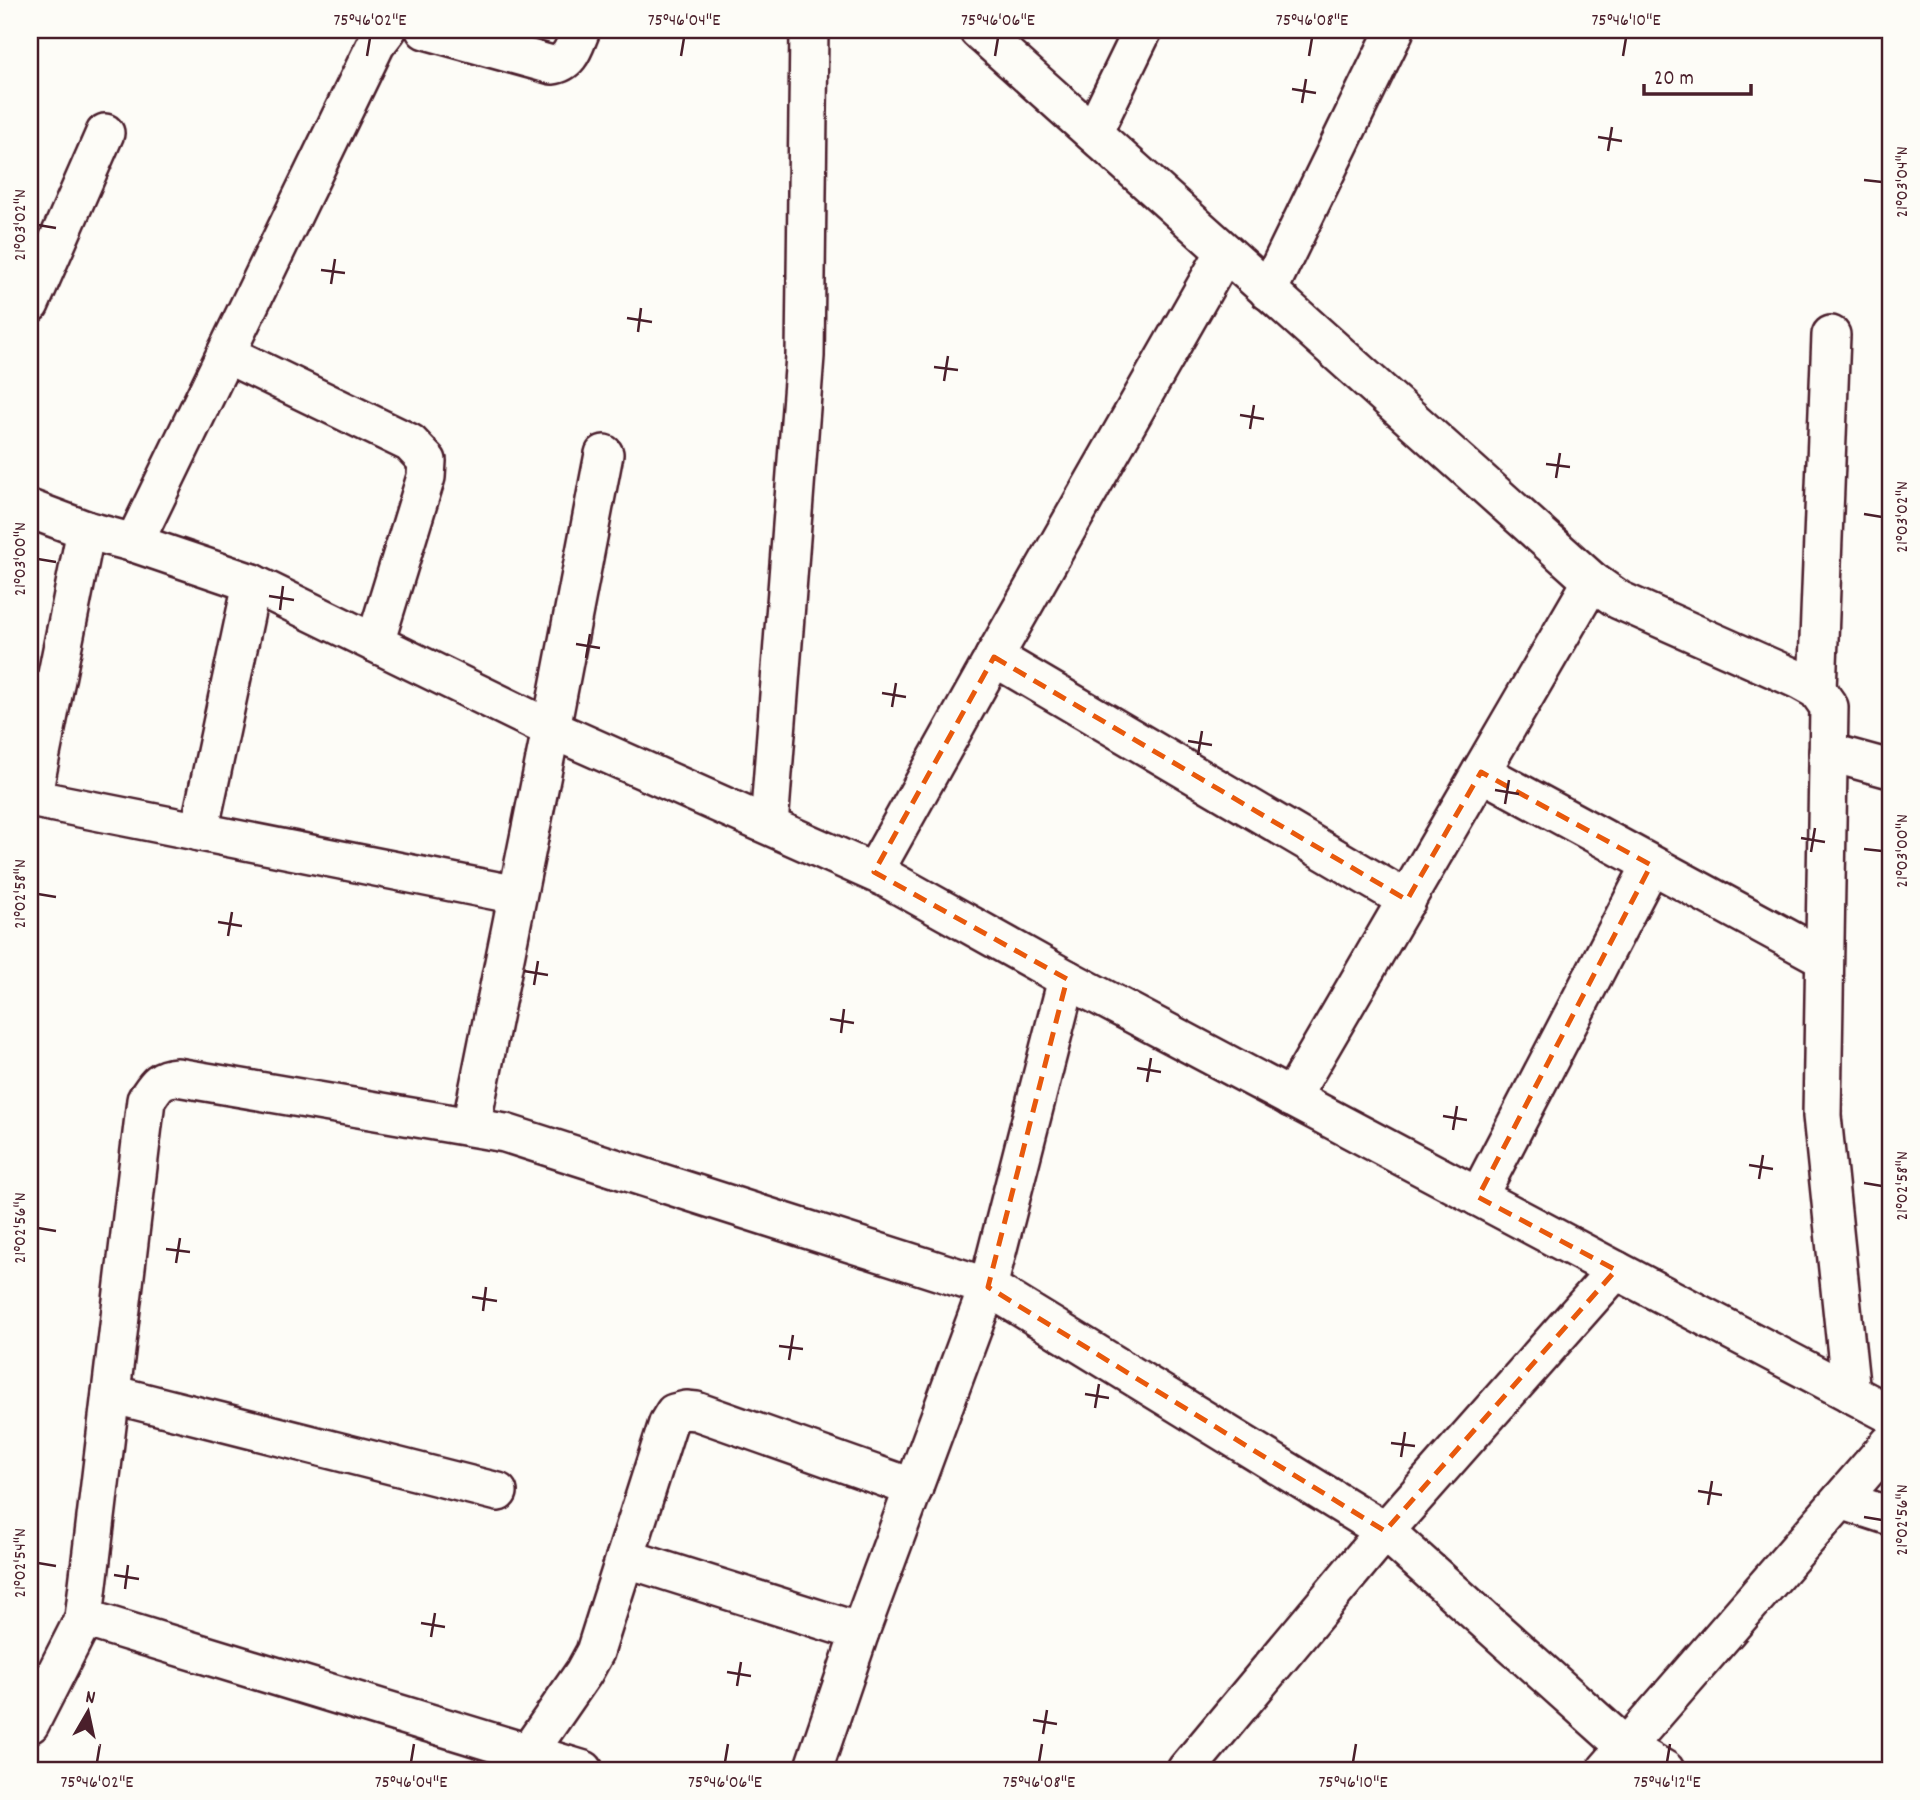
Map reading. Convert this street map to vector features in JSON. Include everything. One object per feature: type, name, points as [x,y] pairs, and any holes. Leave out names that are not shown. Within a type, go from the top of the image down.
[{"type":"street","points":[[134,543],[376,44],[387,30]]},
{"type":"street","points":[[425,30],[552,65],[561,64],[569,58],[581,30]]},
{"type":"street","points":[[769,825],[805,356],[809,30]]},
{"type":"street","points":[[978,30],[1592,581],[1619,600],[1816,690],[1829,708],[1822,1116],[1852,1394]]},
{"type":"street","points":[[1093,133],[1143,30]]},
{"type":"street","points":[[1268,290],[1395,30]]},
{"type":"street","points":[[30,304],[105,133]]},
{"type":"street","points":[[874,872],[1225,252]]},
{"type":"street","points":[[1816,690],[1831,335]]},
{"type":"street","points":[[226,354],[410,443],[427,461],[426,478],[375,643]]},
{"type":"street","points":[[471,1126],[604,454]]},
{"type":"street","points":[[30,509],[86,530],[134,543],[252,583],[551,729],[874,872],[1067,979],[1890,1414]]},
{"type":"street","points":[[86,530],[31,799],[517,895]]},
{"type":"street","points":[[1291,1098],[1592,581]]},
{"type":"street","points":[[198,832],[252,583]]},
{"type":"street","points":[[994,657],[1407,900]]},
{"type":"street","points":[[1828,752],[1890,769]]},
{"type":"street","points":[[1481,772],[1824,958]]},
{"type":"street","points":[[1478,1197],[1651,865]]},
{"type":"street","points":[[813,1770],[860,1632],[988,1287],[1067,979]]},
{"type":"street","points":[[30,1724],[84,1618],[146,1100],[156,1085],[166,1078],[177,1077],[505,1133],[988,1287],[1385,1531],[1616,1759],[1665,1770]]},
{"type":"street","points":[[1186,1770],[1385,1531],[1616,1270]]},
{"type":"street","points":[[111,1394],[498,1492]]},
{"type":"street","points":[[528,1753],[595,1652],[668,1423],[674,1413],[696,1411],[914,1488]]},
{"type":"street","points":[[1616,1759],[1890,1443]]},
{"type":"street","points":[[1841,1500],[1890,1516]]},
{"type":"street","points":[[625,1558],[860,1632]]},
{"type":"street","points":[[84,1618],[584,1770]]},
{"type":"highlighted area","points":[[994,657],[1407,900],[1481,772],[1651,865],[1478,1197],[1616,1270],[1385,1531],[988,1287],[1067,979],[874,872]]}]
